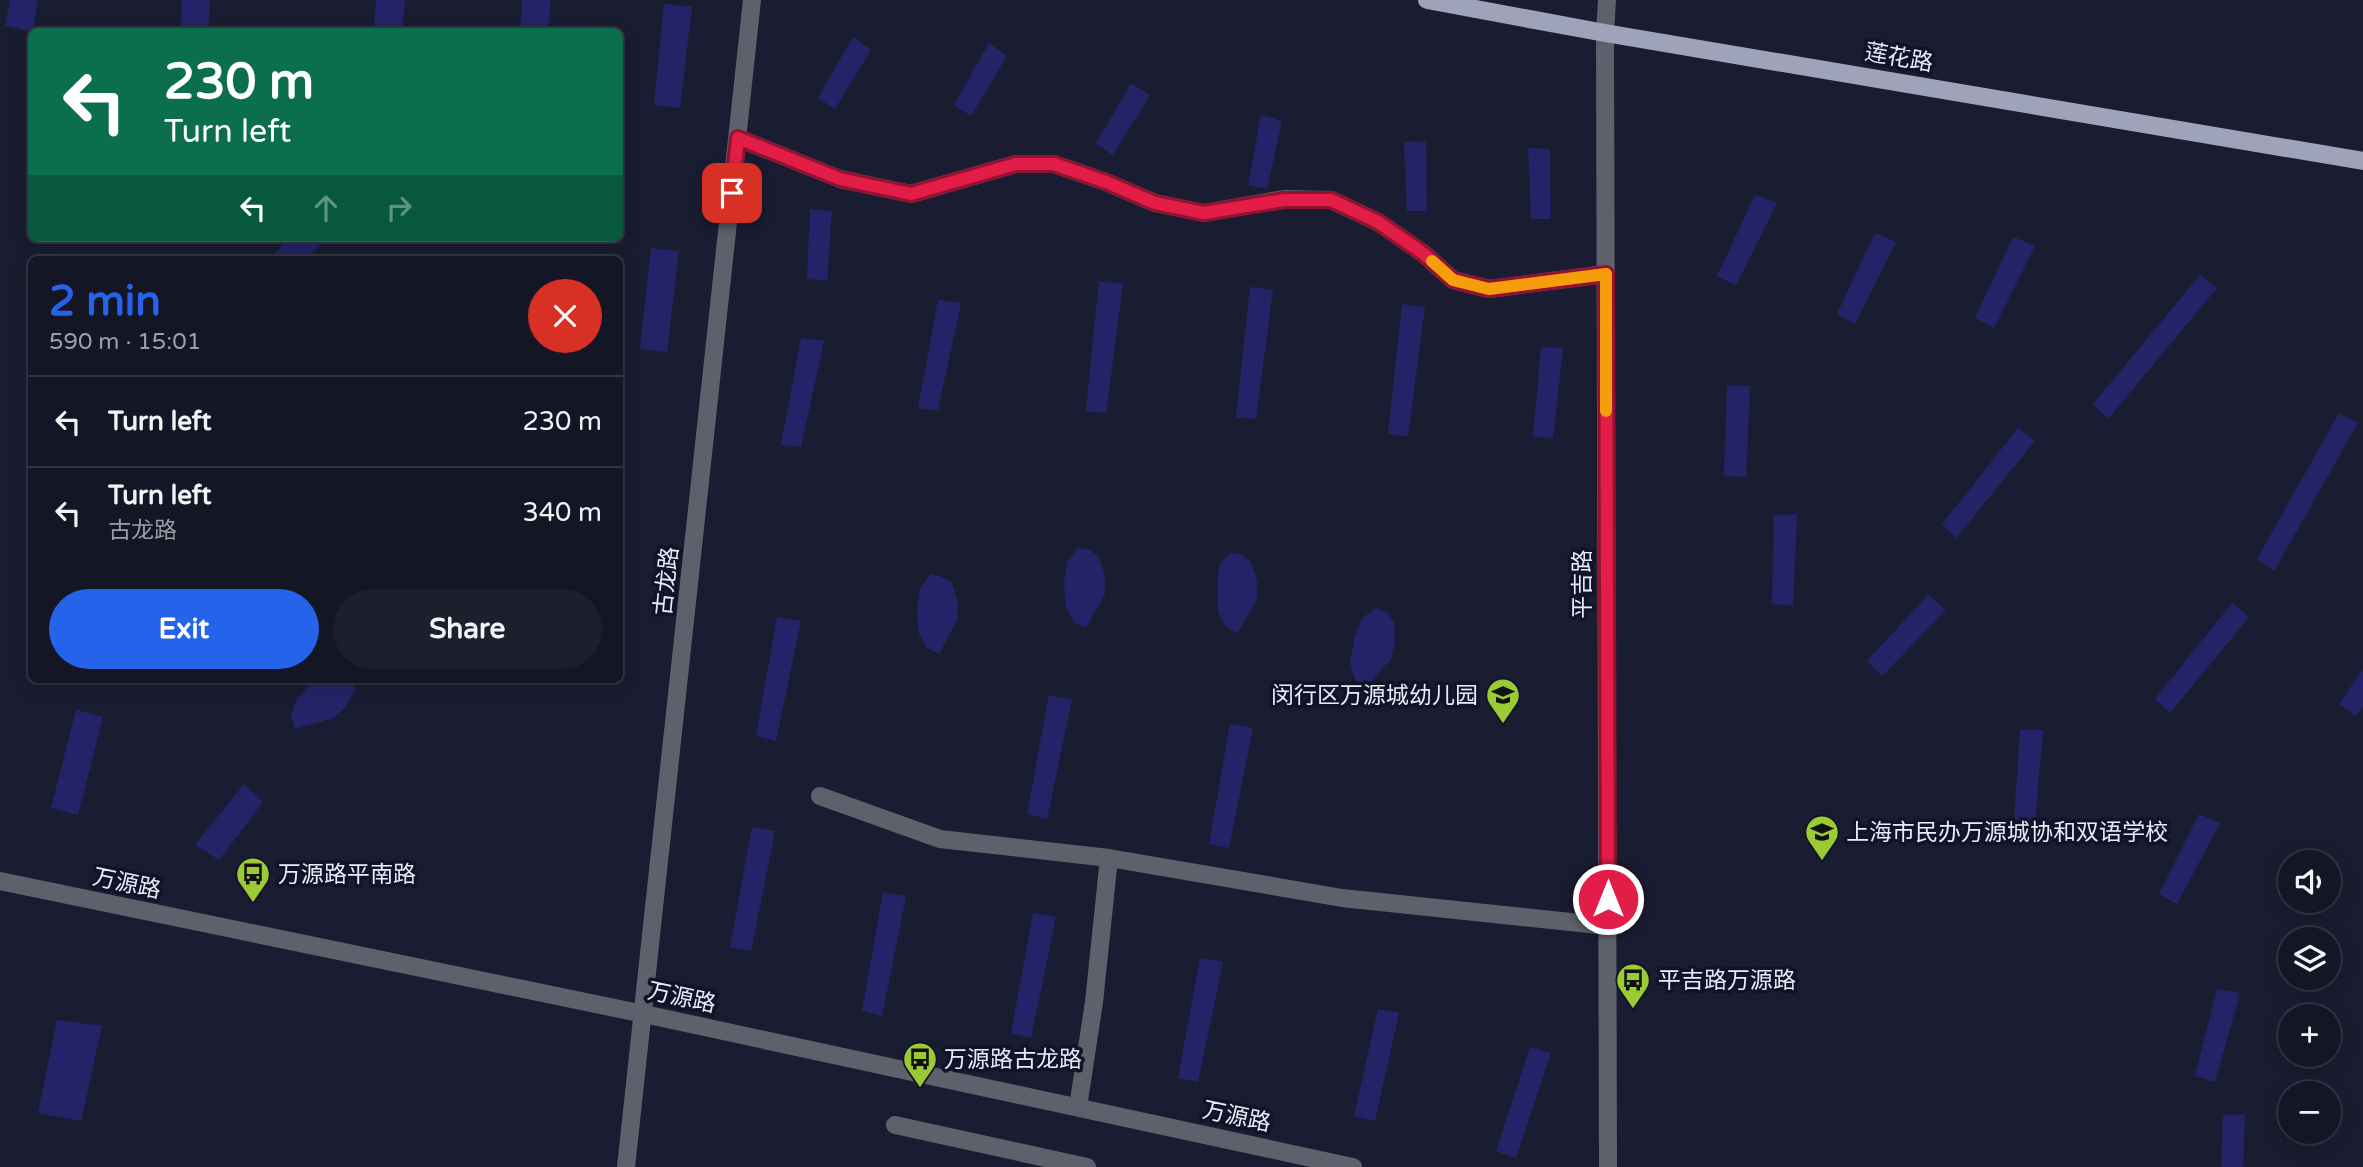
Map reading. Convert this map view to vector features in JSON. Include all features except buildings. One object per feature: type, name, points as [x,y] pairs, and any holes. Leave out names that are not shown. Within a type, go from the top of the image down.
[{"type":"main road","name":"莲花路","points":[[1427,0],[1605,33],[2363,161]]},
{"type":"street","name":"古龙路","points":[[626,1167],[752,0]]},
{"type":"street","name":"平吉路","points":[[1607,0],[1608,1167]]},
{"type":"street","points":[[738,138],[840,179],[911,194],[1016,164],[1054,164],[1155,203],[1204,213],[1284,200],[1331,200],[1378,222],[1424,254],[1453,280],[1489,289],[1606,274]]},
{"type":"street","points":[[820,796],[940,839],[1110,858],[1342,898],[1608,926]]},
{"type":"street","points":[[1078,1107],[1094,1002],[1110,858]]},
{"type":"street","name":"万源路","points":[[0,881],[644,1014],[1353,1167]]},
{"type":"street","points":[[895,1125],[1087,1167]]},
{"type":"slow traffic","points":[[1432,261],[1453,280],[1489,289],[1606,274],[1606,411]]},
{"type":"place","name":"闵行区万源城幼儿园","points":[[1503,725]]},
{"type":"place","name":"上海市民办万源城协和双语学校","points":[[1822,862]]},
{"type":"place","name":"万源路平南路","points":[[253,904]]},
{"type":"place","name":"平吉路万源路","points":[[1633,1010]]},
{"type":"place","name":"万源路古龙路","points":[[920,1089]]},
{"type":"route","points":[[732,193],[738,138],[840,179],[911,194],[1016,164],[1054,164],[1155,203],[1204,213],[1284,200],[1331,200],[1378,222],[1424,254],[1453,280],[1489,289],[1606,274],[1608,899]]}]
